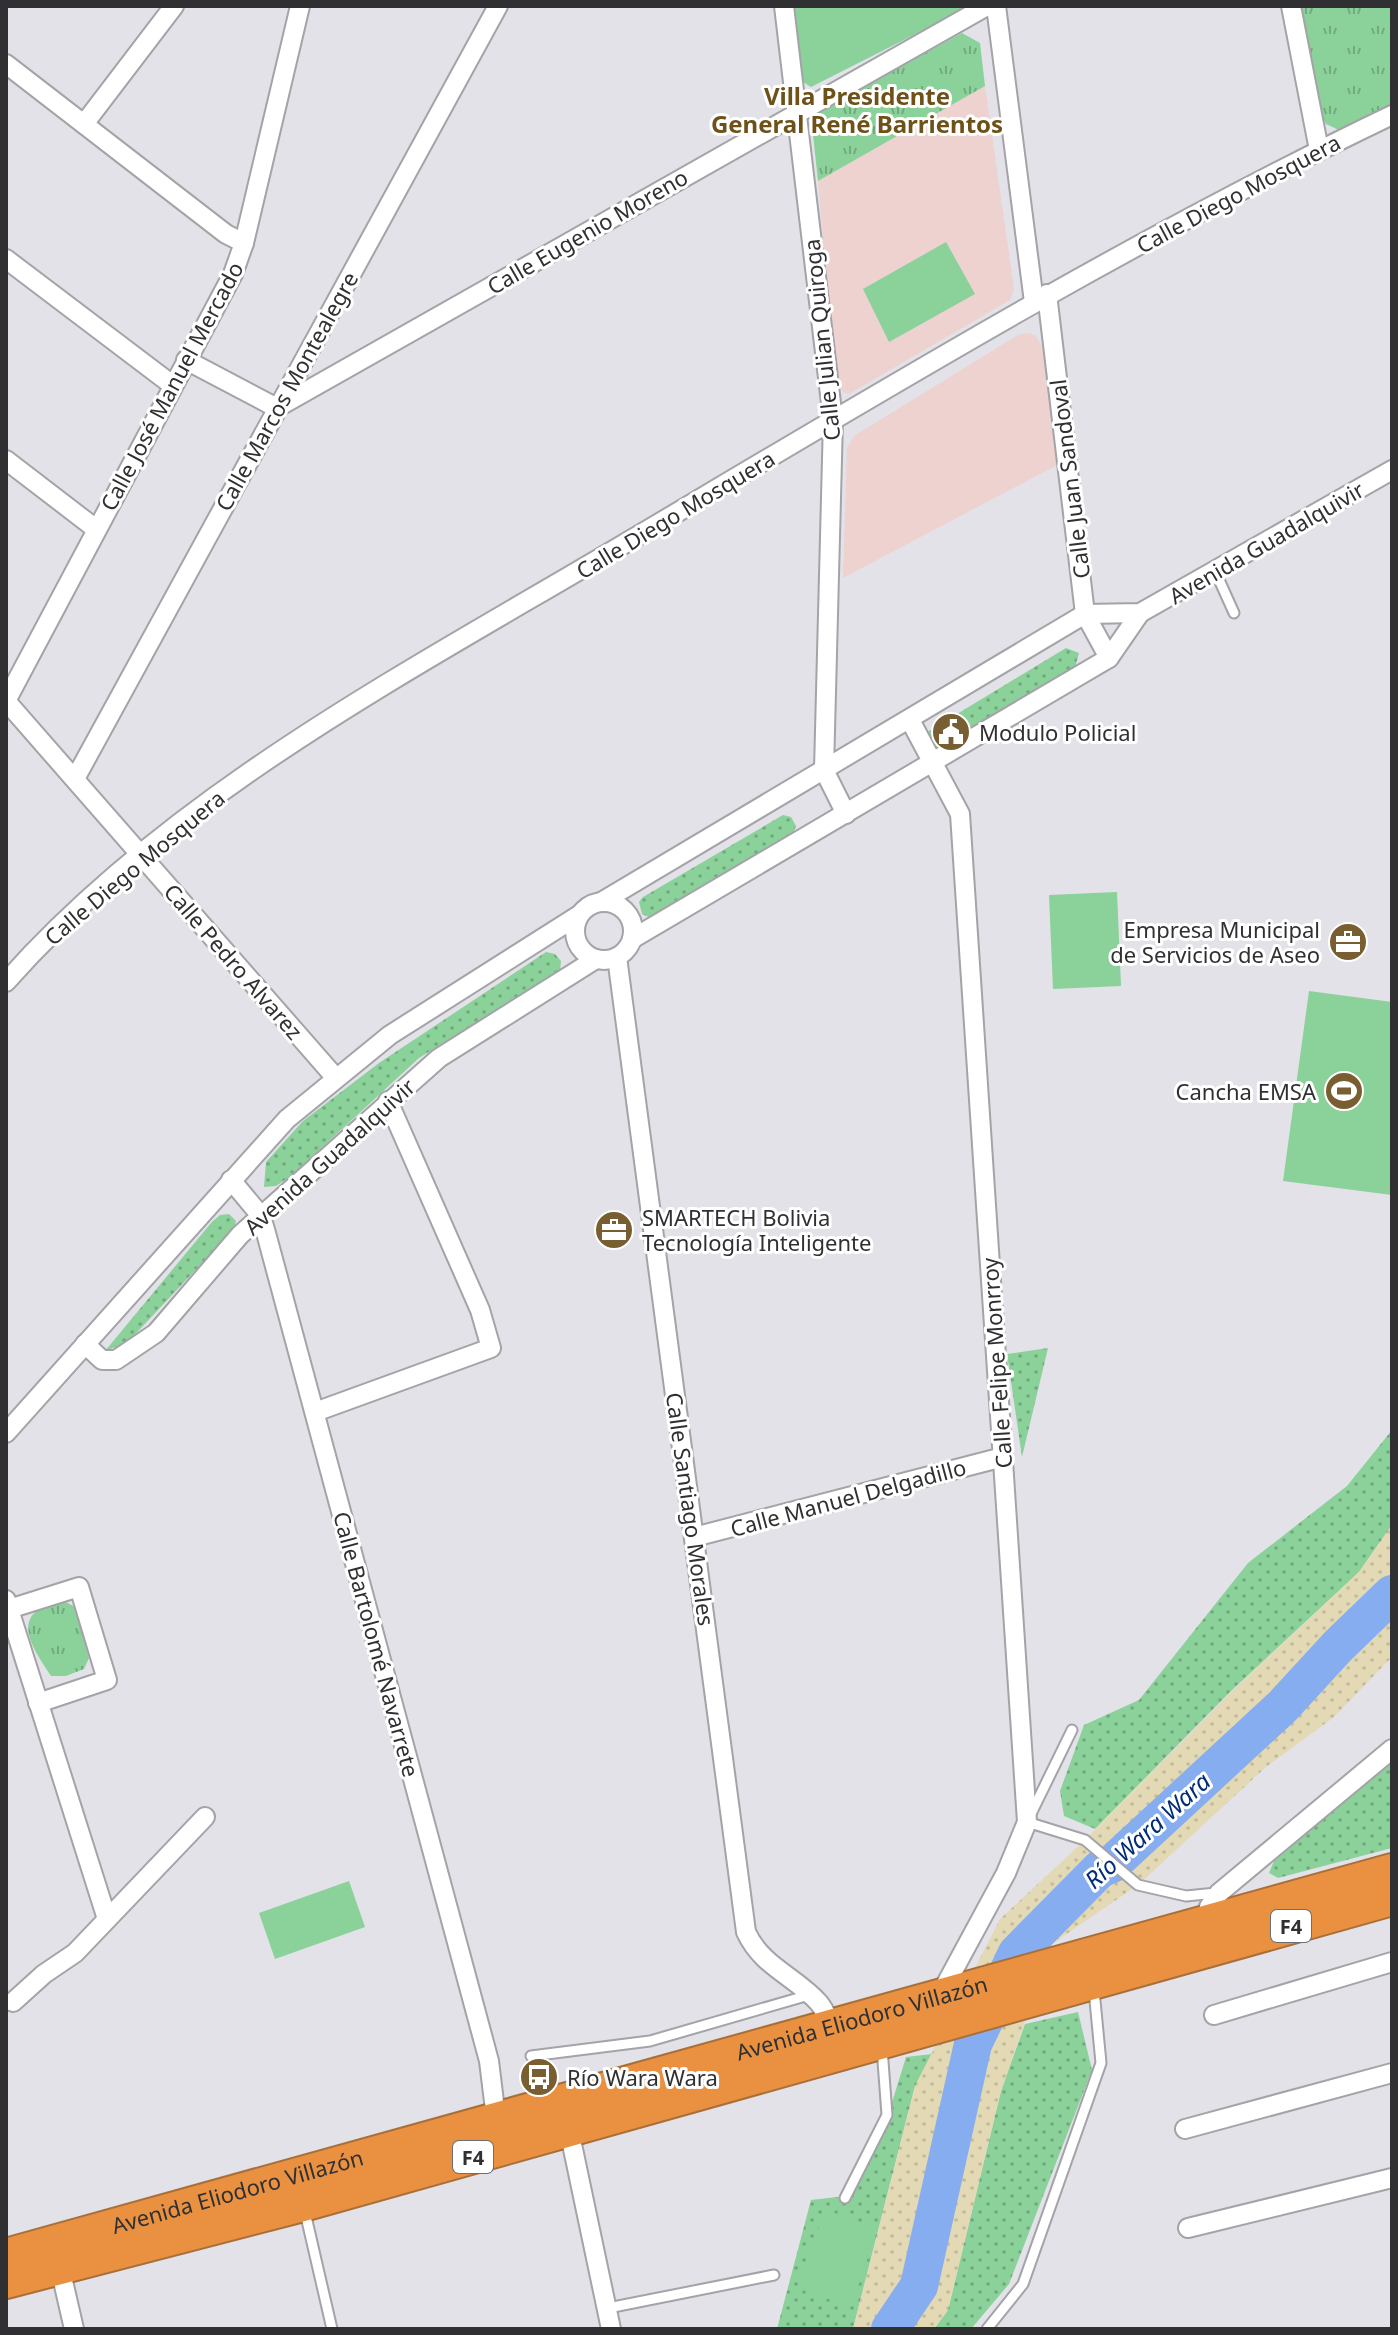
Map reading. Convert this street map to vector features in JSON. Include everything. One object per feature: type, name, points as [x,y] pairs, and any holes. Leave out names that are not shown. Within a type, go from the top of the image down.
[{"type":"highway","name":"Avenida Eliodoro Villazón","points":[[6,2255],[832,2026],[1051,1980],[1213,1907],[1392,1870]]},
{"type":"highway","name":"Avenida Eliodoro Villazón","points":[[1051,1980],[1093,1982],[1392,1899]]},
{"type":"highway","name":"Avenida Eliodoro Villazón","points":[[6,2282],[303,2205],[881,2041],[943,2005]]},
{"type":"street","points":[[84,124],[174,6]]},
{"type":"street","name":"Calle José Manuel Mercado","points":[[6,701],[171,384],[233,274],[244,243],[300,6]]},
{"type":"street","name":"Calle Marcos Montealegre","points":[[76,777],[498,6]]},
{"type":"street","name":"Calle Julian Quiroga","points":[[784,6],[833,420],[824,770],[846,814]]},
{"type":"street","name":"Calle Eugenio Moreno","points":[[277,408],[987,6]]},
{"type":"street","name":"Calle Juan Sandoval","points":[[996,6],[1085,614],[1109,658]]},
{"type":"street","points":[[1291,6],[1319,150]]},
{"type":"street","points":[[6,64],[226,234],[244,243]]},
{"type":"street","name":"Calle Diego Mosquera","points":[[6,982],[72,916],[142,855],[276,751],[1040,298],[1319,150],[1392,115]]},
{"type":"street","points":[[6,259],[171,384]]},
{"type":"street","points":[[186,360],[277,408]]},
{"type":"street","points":[[6,460],[96,529]]},
{"type":"street","name":"Avenida Guadalquivir","points":[[1085,614],[1140,613],[1216,573],[1392,470]]},
{"type":"street","name":"Avenida Guadalquivir","points":[[632,939],[1109,658],[1140,613]]},
{"type":"street","points":[[603,901],[627,913],[632,939],[617,957],[596,959],[581,950],[574,933],[579,915],[594,904],[1085,614]]},
{"type":"street","points":[[6,658],[21,670]]},
{"type":"street","name":"Calle Pedro Alvarez","points":[[6,701],[76,777],[335,1077]]},
{"type":"street","name":"Calle Felipe Monrroy","points":[[910,720],[960,814],[1027,1822],[943,2005]]},
{"type":"street","name":"Avenida Guadalquivir","points":[[6,1433],[287,1119],[390,1035],[579,915]]},
{"type":"street","name":"Calle Santiago Morales","points":[[617,957],[746,1932],[753,1948],[766,1962],[820,2004],[832,2026]]},
{"type":"street","name":"Avenida Guadalquivir","points":[[85,1344],[102,1360],[116,1360],[156,1333],[261,1216],[388,1101],[439,1058],[596,959]]},
{"type":"street","points":[[315,1412],[491,1348],[480,1310],[388,1101]]},
{"type":"street","name":"Calle Bartolomé Navarrete","points":[[231,1180],[261,1216],[489,2061],[496,2118]]},
{"type":"street","name":"Calle Manuel Delgadillo","points":[[694,1537],[1003,1457]]},
{"type":"street","points":[[38,1703],[107,1680],[79,1587],[8,1605],[38,1703],[107,1919]]},
{"type":"street","points":[[1213,1907],[1392,1749]]},
{"type":"street","points":[[13,2002],[44,1974],[75,1953],[205,1817]]},
{"type":"street","points":[[1214,2015],[1392,1962]]},
{"type":"street","points":[[1185,2129],[1392,2073]]},
{"type":"street","points":[[569,2130],[611,2329]]},
{"type":"street","points":[[1188,2228],[1392,2178]]},
{"type":"street","points":[[60,2268],[74,2329]]},
{"type":"lane","points":[[1216,573],[1234,613]]},
{"type":"lane","points":[[1072,1730],[1027,1822],[1085,1840],[1138,1885],[1186,1896],[1213,1907]]},
{"type":"lane","points":[[987,2329],[1023,2284],[1101,2063],[1093,1982]]},
{"type":"lane","points":[[531,2056],[650,2041],[809,1995]]},
{"type":"lane","points":[[845,2198],[887,2115],[888,2092],[881,2041]]},
{"type":"lane","points":[[303,2205],[332,2329]]},
{"type":"lane","points":[[608,2308],[774,2275]]},
{"type":"shaded area","points":[[985,86],[1014,289],[1010,300],[849,394],[843,392],[835,379],[818,181]]},
{"type":"shaded area","points":[[1029,333],[1036,336],[1043,348],[1057,465],[843,578],[847,448],[854,436],[1018,335]]},
{"type":"green space","points":[[791,6],[971,6],[811,87],[800,80]]},
{"type":"green space","points":[[1301,6],[1392,6],[1392,108],[1341,131],[1326,124],[1321,116]]},
{"type":"green space","points":[[962,33],[980,43],[985,86],[818,181],[811,116]]},
{"type":"green space","points":[[946,242],[975,294],[889,342],[863,289]]},
{"type":"green space","points":[[1066,648],[1079,653],[1075,668],[934,751],[926,735],[929,731]]},
{"type":"green space","points":[[783,815],[791,817],[796,826],[793,834],[651,918],[642,914],[639,902],[643,897]]},
{"type":"green space","points":[[1117,892],[1121,986],[1053,989],[1049,895]]},
{"type":"green space","points":[[546,952],[555,954],[561,961],[560,970],[419,1058],[291,1176],[276,1186],[264,1187],[266,1162],[303,1121],[379,1063]]},
{"type":"green space","name":"Cancha EMSA","points":[[1309,991],[1392,1002],[1392,1195],[1283,1181]]},
{"type":"green space","points":[[229,1214],[236,1221],[234,1229],[127,1343],[105,1351],[211,1223],[220,1215]]},
{"type":"green space","points":[[1048,1348],[1022,1457],[1007,1354]]},
{"type":"green space","points":[[1392,1430],[1392,1525],[1359,1572],[1230,1692],[1095,1829],[1064,1816],[1060,1791],[1084,1725],[1139,1700],[1248,1563],[1347,1486]]},
{"type":"green space","points":[[64,1601],[75,1607],[89,1658],[84,1669],[66,1676],[51,1676],[35,1651],[28,1629],[30,1619],[36,1612],[47,1605]]},
{"type":"green space","points":[[1392,1757],[1392,1848],[1278,1878],[1269,1873],[1274,1861]]},
{"type":"green space","points":[[349,1881],[365,1927],[275,1959],[259,1913]]},
{"type":"green space","points":[[1078,2012],[1092,2070],[1009,2284],[971,2329],[934,2329],[948,2310],[1001,2091],[1025,2024]]},
{"type":"green space","points":[[932,2054],[915,2086],[853,2329],[777,2329],[811,2200],[846,2196],[886,2122],[906,2057]]},
{"type":"green space","points":[[825,2210],[878,2228],[851,2307],[797,2288]]},
{"type":"sand","points":[[1392,1525],[1392,1657],[1334,1717],[1266,1767],[1138,1885],[1052,1944],[1001,2091],[948,2310],[934,2329],[853,2329],[915,2086],[1000,1919],[1085,1840],[1230,1693],[1359,1572]]},
{"type":"waterway","name":"Río Wara Wara","points":[[890,2329],[919,2286],[973,2044],[1017,1953],[1100,1869],[1112,1864],[1283,1706],[1338,1646],[1392,1594]]},
{"type":"place","name":"Modulo Policial","points":[[951,732]]},
{"type":"place","name":"Empresa Municipal de Servicios de Aseo","points":[[1348,942]]},
{"type":"place","name":"Cancha EMSA","points":[[1344,1091]]},
{"type":"place","name":"SMARTECH Bolivia Tecnología Inteligente","points":[[614,1230]]},
{"type":"place","name":"Río Wara Wara","points":[[539,2077]]},
{"type":"district","name":"Villa Presidente General René Barrientos","points":[[857,109]]}]
